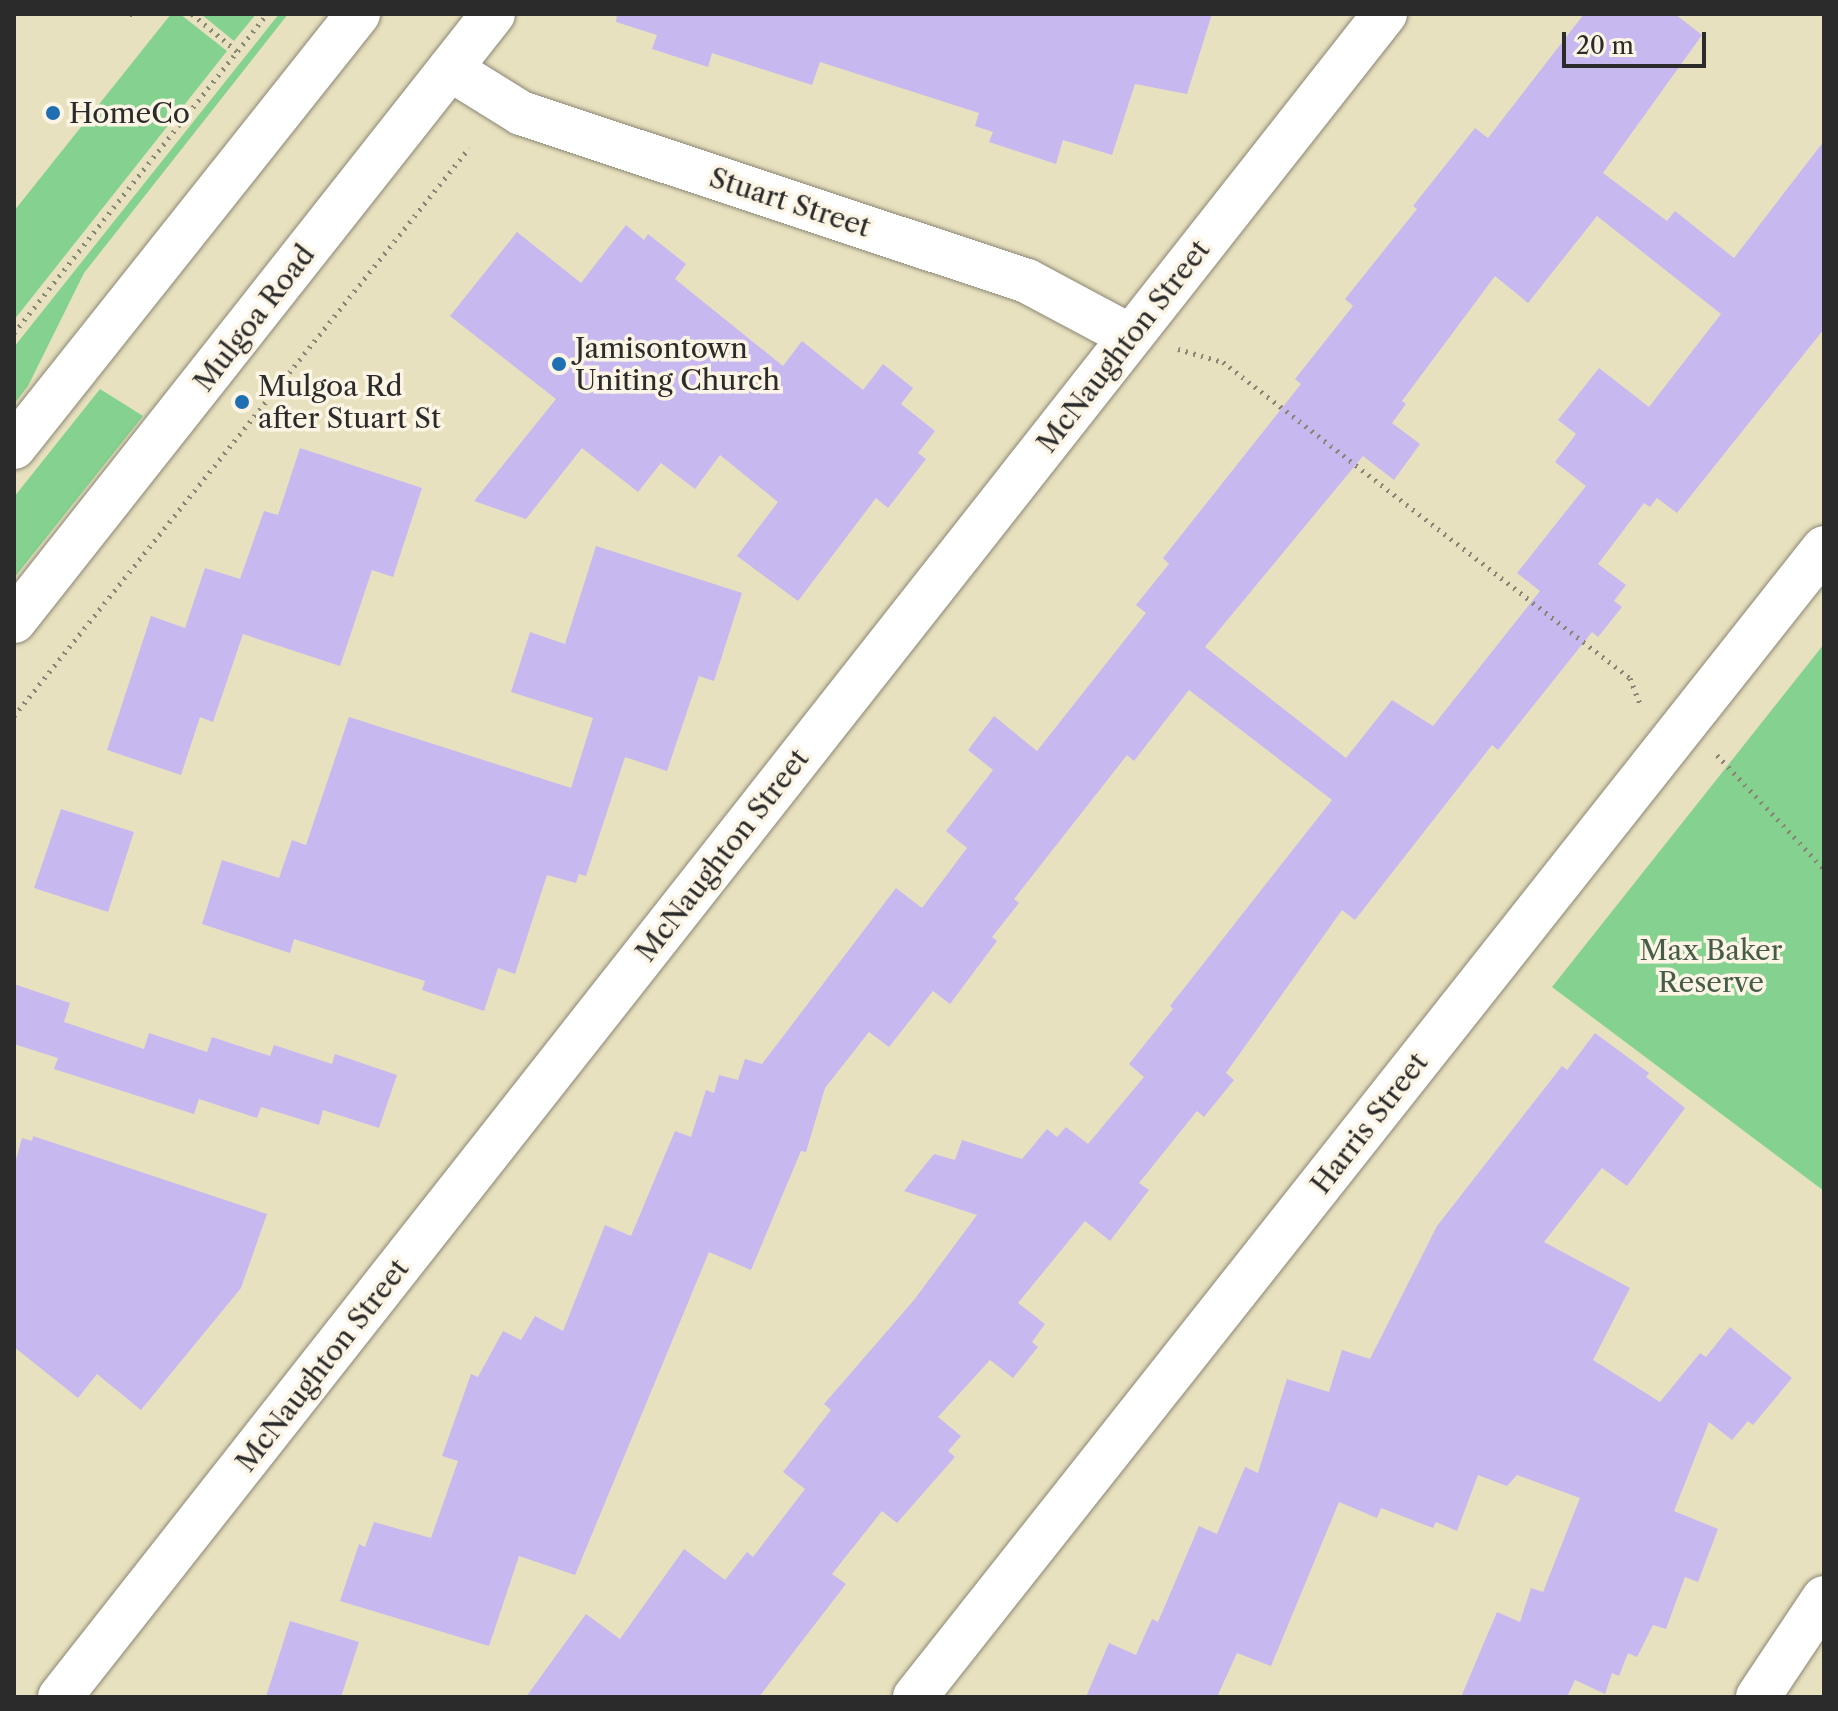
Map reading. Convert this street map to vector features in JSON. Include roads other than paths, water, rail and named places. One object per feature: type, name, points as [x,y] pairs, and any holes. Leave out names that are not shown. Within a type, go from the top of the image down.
[{"type":"street","points":[[14,447],[358,14]]},
{"type":"street","name":"Mulgoa Road","points":[[14,621],[493,14]]},
{"type":"street","name":"McNaughton Street","points":[[60,1697],[1385,14]]},
{"type":"street","name":"Stuart Street","points":[[450,69],[521,113],[1027,281],[1130,336]]},
{"type":"street","name":"Harris Street","points":[[915,1697],[1824,548]]},
{"type":"street","points":[[1758,1697],[1824,1598]]},
{"type":"place","name":"HomeCo","points":[[53,113]]},
{"type":"place","name":"Jamisontown Uniting Church","points":[[559,364]]},
{"type":"place","name":"Mulgoa Rd after Stuart St","points":[[242,402]]},
{"type":"park label","name":"Max Baker Reserve","points":[[1711,966]]}]
